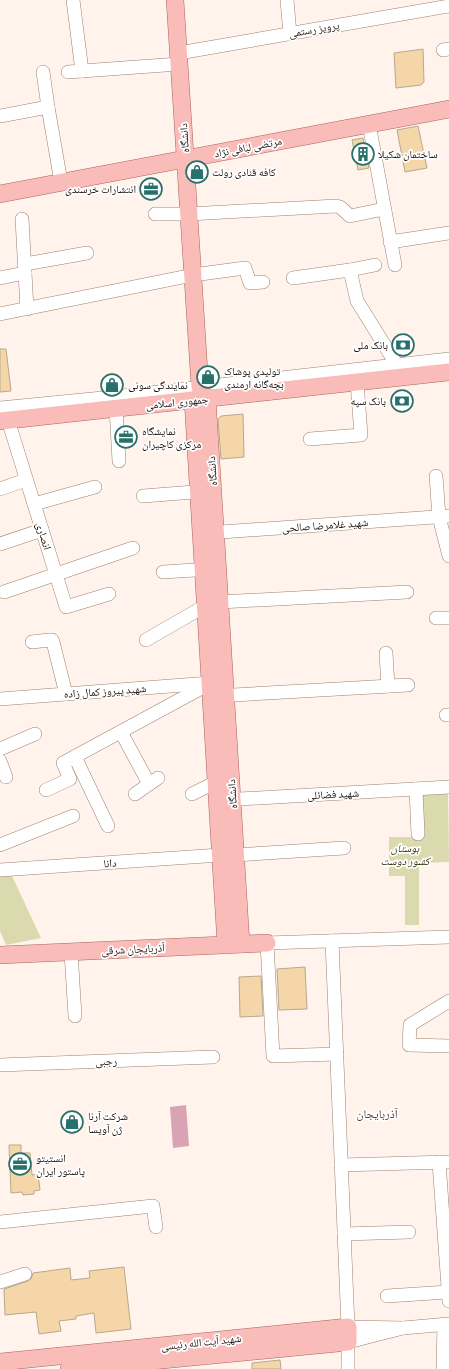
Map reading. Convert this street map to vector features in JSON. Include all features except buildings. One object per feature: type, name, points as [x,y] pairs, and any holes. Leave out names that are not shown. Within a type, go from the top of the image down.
[{"type":"main road","name":"دانشگاه","points":[[175,0],[186,158],[233,944]]},
{"type":"main road","name":"مرتضی لبافی نژاد","points":[[0,194],[449,109]]},
{"type":"main road","name":"جمهوری اسلامی","points":[[3,416],[116,408],[200,395],[358,382],[400,371],[449,372]]},
{"type":"main road","name":"آذربایجان شرقی","points":[[0,955],[267,943]]},
{"type":"main road","name":"شهید آیت الله رئیسی","points":[[0,1362],[348,1335]]},
{"type":"main road","name":"شهید آیت الله رئیسی","points":[[69,1369],[197,1363],[348,1335]]},
{"type":"street","points":[[73,0],[82,71]]},
{"type":"street","points":[[287,0],[290,34]]},
{"type":"street","name":"پرویز رستمی","points":[[68,72],[179,59],[290,34],[449,6]]},
{"type":"street","points":[[43,72],[61,182]]},
{"type":"street","points":[[0,116],[48,107]]},
{"type":"street","points":[[369,124],[394,265]]},
{"type":"street","points":[[155,214],[189,214],[336,206],[340,207],[350,216],[384,209]]},
{"type":"street","points":[[22,219],[27,309]]},
{"type":"street","points":[[390,242],[449,233]]},
{"type":"street","points":[[0,278],[25,269],[87,253]]},
{"type":"street","points":[[293,278],[375,265]]},
{"type":"street","points":[[0,314],[193,276],[245,268],[250,283],[263,282]]},
{"type":"street","points":[[350,270],[357,301],[400,371]]},
{"type":"street","points":[[3,416],[200,395],[400,371],[449,359]]},
{"type":"street","points":[[310,439],[362,435],[358,382]]},
{"type":"street","points":[[116,408],[119,461]]},
{"type":"street","name":"انصاری","points":[[3,416],[34,504],[66,607],[109,594]]},
{"type":"street","points":[[436,476],[444,517],[449,556]]},
{"type":"street","points":[[0,489],[26,480]]},
{"type":"street","points":[[34,504],[95,487]]},
{"type":"street","points":[[143,496],[206,491]]},
{"type":"street","name":"شهید غلامرضا صالحی","points":[[208,533],[444,517]]},
{"type":"street","points":[[0,544],[42,530]]},
{"type":"street","points":[[4,592],[133,548]]},
{"type":"street","points":[[163,572],[210,569]]},
{"type":"street","points":[[146,640],[212,604],[407,592]]},
{"type":"street","points":[[32,642],[52,640],[66,694]]},
{"type":"street","points":[[386,653],[388,686]]},
{"type":"street","name":"شهید پیروز کمال زاده","points":[[0,699],[66,694],[408,685]]},
{"type":"street","points":[[46,790],[70,779],[63,763],[121,732],[218,689]]},
{"type":"street","points":[[121,732],[154,781],[134,794]]},
{"type":"street","points":[[0,749],[35,734]]},
{"type":"street","points":[[75,757],[108,826]]},
{"type":"street","points":[[0,761],[6,777]]},
{"type":"street","points":[[192,794],[223,778]]},
{"type":"street","name":"شهید فضائلی","points":[[224,800],[449,787]]},
{"type":"street","points":[[416,789],[418,834]]},
{"type":"street","points":[[0,845],[73,816]]},
{"type":"street","name":"دانا","points":[[0,870],[344,848]]},
{"type":"street","points":[[337,1054],[273,1056],[267,943],[449,937]]},
{"type":"street","points":[[332,940],[342,1166],[348,1369]]},
{"type":"street","points":[[71,952],[75,1016]]},
{"type":"street","points":[[449,1001],[410,1024],[409,1046],[449,1046]]},
{"type":"street","name":"رجبی","points":[[0,1065],[213,1057]]},
{"type":"street","points":[[342,1166],[444,1162],[449,1296],[387,1296]]},
{"type":"street","points":[[0,1222],[153,1206],[156,1227]]},
{"type":"street","points":[[344,1234],[409,1232]]},
{"type":"street","points":[[0,1282],[25,1274]]},
{"type":"street","points":[[443,1369],[447,1324]]},
{"type":"street","name":"شهید آیت الله رئیسی","points":[[348,1335],[447,1324]]},
{"type":"green space","name":"بوستان کشور دوست","points":[[420,794],[448,794],[449,862],[419,863],[419,925],[405,925],[405,876],[389,876],[389,837],[421,837]]},
{"type":"green space","points":[[0,876],[12,876],[41,938],[6,945],[0,931]]},
{"type":"shaded area","points":[[186,1105],[189,1146],[173,1148],[170,1107]]},
{"type":"place","name":"ساختمان شکیلا","points":[[363,154]]},
{"type":"place","name":"کافه قنادی رولت","points":[[197,172]]},
{"type":"place","name":"انتشارات خرسندی","points":[[151,189]]},
{"type":"place","name":"بانک ملی","points":[[403,345]]},
{"type":"place","name":"تولیدی پوشاک بچه‌گانه ارمندی","points":[[208,377]]},
{"type":"place","name":"نمایندگی سونی","points":[[112,385]]},
{"type":"place","name":"بانک سپه","points":[[402,401]]},
{"type":"place","name":"نمایشگاه مرکزی کاچیران","points":[[126,437]]},
{"type":"place","name":"شرکت آرنا ژن آویسا","points":[[72,1122]]},
{"type":"place","name":"انستیتو پاستور ایران","points":[[20,1164]]},
{"type":"district","name":"آذربایجان","points":[[377,1114]]}]
